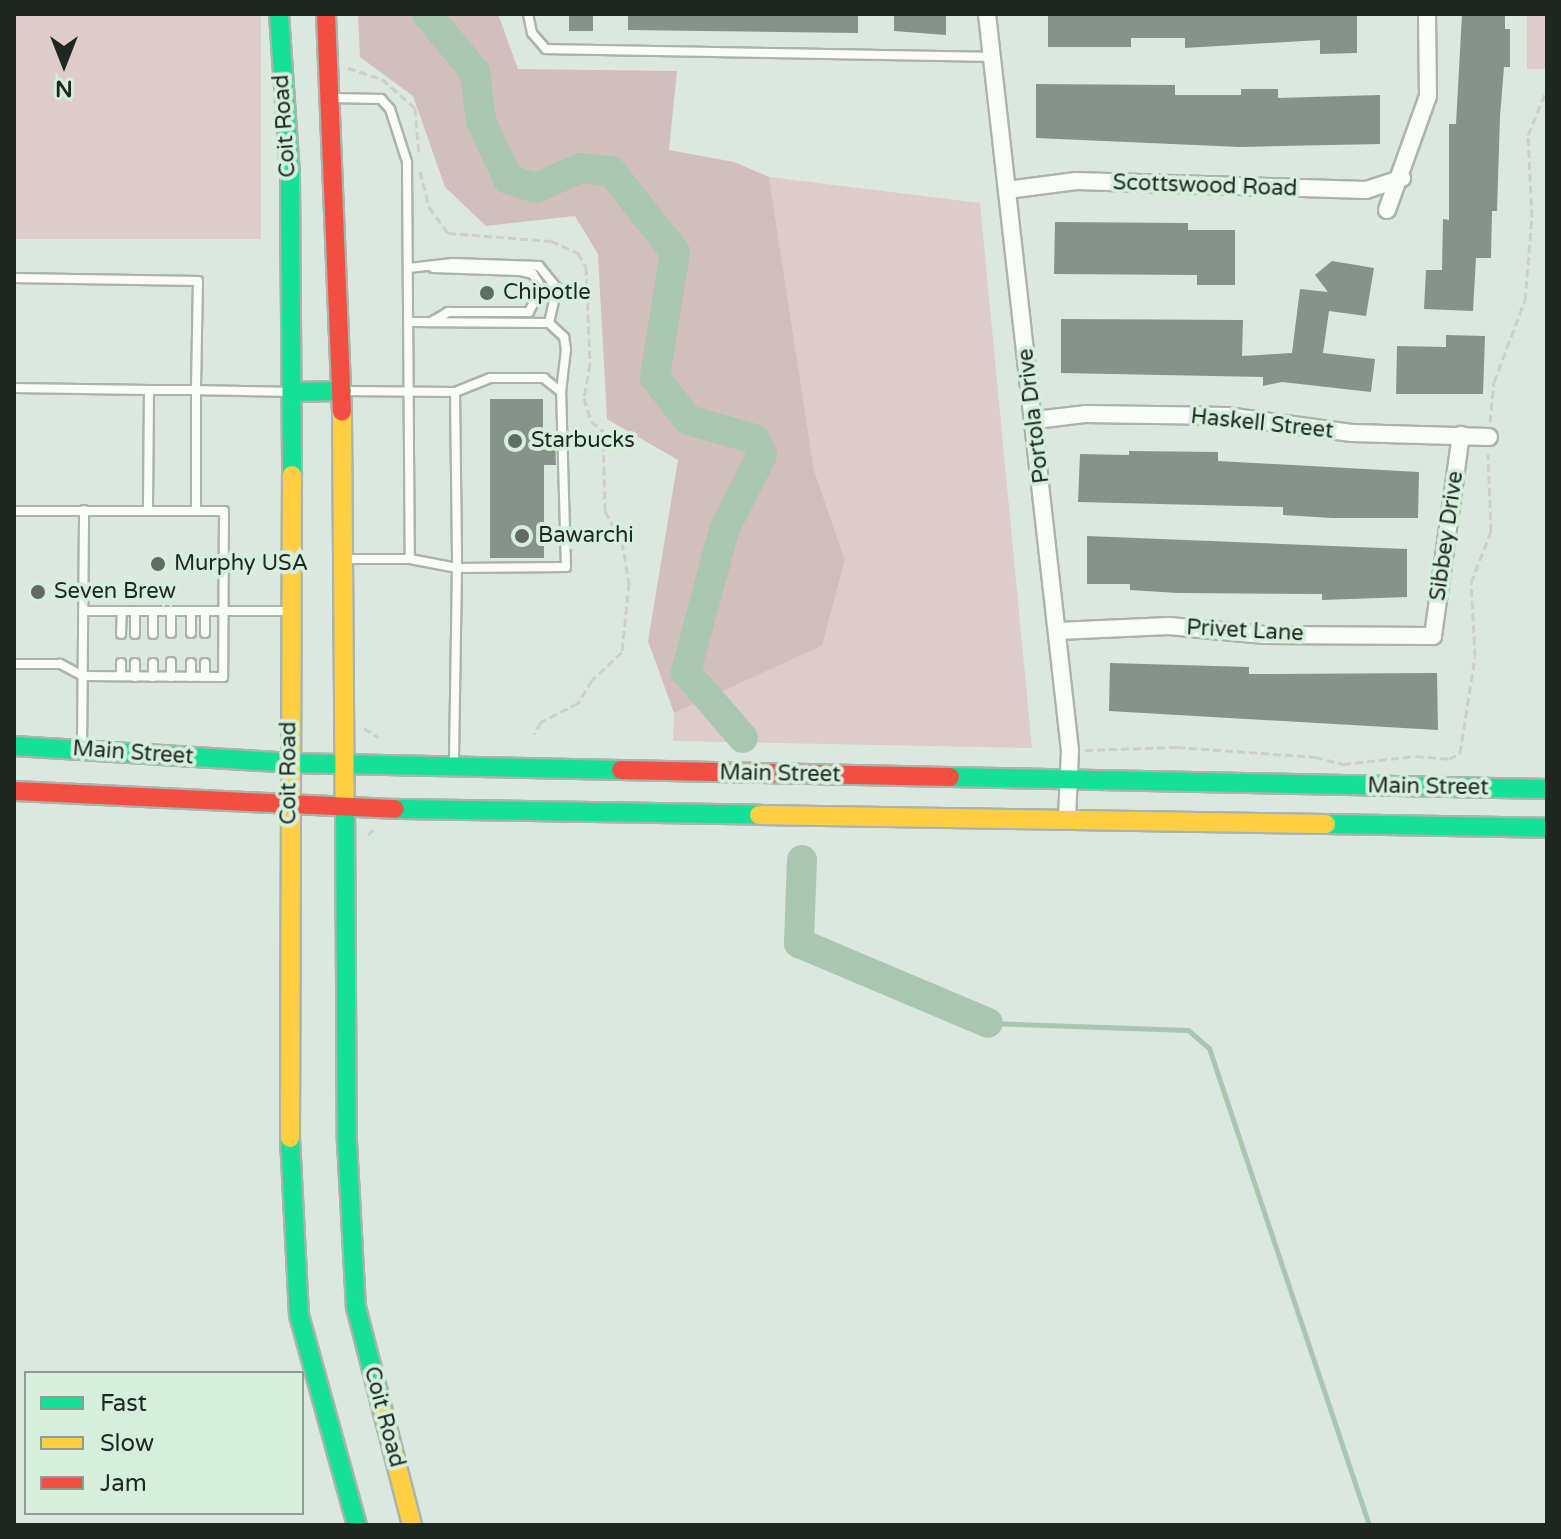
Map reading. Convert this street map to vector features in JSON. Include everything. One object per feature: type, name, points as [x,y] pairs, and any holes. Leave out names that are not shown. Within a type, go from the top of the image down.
[{"type":"main road","name":"Coit Road","points":[[279,14],[290,177],[290,1143],[299,1315],[324,1420],[357,1525]]},
{"type":"main road","name":"Coit Road","points":[[326,14],[342,391],[347,1142],[356,1307],[412,1525]]},
{"type":"main road","points":[[292,392],[342,391]]},
{"type":"main road","name":"Main Street","points":[[14,746],[289,763],[1547,789]]},
{"type":"main road","name":"Main Street","points":[[14,791],[290,807],[1547,828]]},
{"type":"street","name":"Portola Drive","points":[[987,14],[995,57],[1070,750],[1067,819]]},
{"type":"street","points":[[1387,210],[1402,178],[1428,96],[1427,14]]},
{"type":"street","name":"Scottswood Road","points":[[1007,190],[1076,181],[1366,190],[1402,178]]},
{"type":"street","name":"Haskell Street","points":[[1035,420],[1085,414],[1226,416],[1352,433],[1489,437]]},
{"type":"street","name":"Sibbey Drive","points":[[1433,636],[1461,435]]},
{"type":"street","name":"Privet Lane","points":[[1058,631],[1169,626],[1265,635],[1433,636]]},
{"type":"lane","points":[[528,14],[532,33],[546,49],[995,57]]},
{"type":"lane","points":[[330,98],[381,99],[390,109],[407,162],[410,559]]},
{"type":"lane","points":[[433,268],[453,263],[539,266],[557,288],[549,323]]},
{"type":"lane","points":[[409,268],[520,271],[533,274],[541,287],[529,312],[448,312],[431,322]]},
{"type":"lane","points":[[14,278],[198,281],[196,511]]},
{"type":"lane","points":[[344,559],[410,559],[457,568],[566,567],[561,392],[566,349],[564,337],[549,323],[410,322]]},
{"type":"lane","points":[[342,391],[410,389],[455,392],[490,378],[544,378],[561,392]]},
{"type":"lane","points":[[14,388],[292,392]]},
{"type":"lane","points":[[148,510],[149,390]]},
{"type":"lane","points":[[454,766],[457,568],[455,392]]},
{"type":"lane","points":[[82,750],[84,510]]},
{"type":"lane","points":[[14,511],[224,511],[223,677],[83,676],[60,664],[14,664]]},
{"type":"lane","points":[[83,611],[290,611]]},
{"type":"lane","points":[[121,634],[122,611]]},
{"type":"lane","points":[[135,611],[135,634]]},
{"type":"lane","points":[[153,611],[153,634]]},
{"type":"lane","points":[[171,611],[171,633]]},
{"type":"lane","points":[[191,611],[191,633]]},
{"type":"lane","points":[[205,611],[205,633]]},
{"type":"lane","points":[[171,662],[171,677]]},
{"type":"lane","points":[[121,663],[121,676]]},
{"type":"lane","points":[[135,663],[135,677]]},
{"type":"lane","points":[[153,663],[153,677]]},
{"type":"lane","points":[[191,663],[191,677]]},
{"type":"lane","points":[[205,663],[205,677]]},
{"type":"path","points":[[345,55],[347,68],[382,79],[415,108],[419,166],[429,207],[448,233],[551,241],[578,253],[586,267],[590,364],[584,398],[591,421],[603,431],[605,511],[622,542],[629,583],[622,652],[592,680],[578,703],[541,722],[534,734]]},
{"type":"path","points":[[1070,750],[1177,747],[1315,757],[1343,764],[1416,756],[1449,759],[1460,753],[1475,656],[1471,583],[1491,531],[1485,482],[1494,382],[1525,300],[1532,217],[1528,135],[1547,89]]},
{"type":"path","points":[[360,726],[378,737]]},
{"type":"path","points":[[368,835],[375,828]]},
{"type":"shaded area","points":[[14,14],[261,14],[261,239],[14,239]]},
{"type":"shaded area","points":[[358,14],[498,14],[518,69],[677,71],[669,150],[734,162],[769,177],[814,470],[845,560],[822,646],[674,713],[648,641],[678,460],[607,419],[598,254],[575,216],[486,226],[445,187],[413,96],[360,57]]},
{"type":"shaded area","points":[[1527,14],[1547,14],[1547,69],[1527,69]]},
{"type":"shaded area","points":[[769,177],[980,203],[1032,748],[673,741],[674,713],[822,646],[845,560],[814,470]]},
{"type":"building","points":[[569,14],[593,14],[593,31],[569,31]]},
{"type":"building","points":[[628,14],[858,14],[858,33],[628,30]]},
{"type":"building","points":[[894,14],[946,14],[946,35],[894,31]]},
{"type":"building","points":[[1048,14],[1357,14],[1357,53],[1320,54],[1320,40],[1185,48],[1185,38],[1131,38],[1131,47],[1048,47]]},
{"type":"building","points":[[1462,14],[1505,14],[1505,29],[1510,29],[1510,67],[1504,67],[1497,211],[1492,211],[1491,258],[1476,258],[1473,311],[1424,309],[1426,270],[1442,270],[1443,219],[1449,220],[1449,124],[1456,124]]},
{"type":"building","points":[[1036,84],[1175,85],[1175,95],[1241,95],[1241,89],[1278,89],[1278,98],[1380,95],[1380,144],[1240,147],[1036,138]]},
{"type":"building","points":[[1055,222],[1188,223],[1188,230],[1235,230],[1235,285],[1197,285],[1197,275],[1054,274]]},
{"type":"building","points":[[1332,261],[1374,268],[1366,316],[1329,311],[1323,353],[1375,359],[1371,392],[1282,382],[1263,386],[1263,377],[1061,373],[1061,319],[1243,320],[1242,356],[1292,353],[1300,289],[1328,292],[1315,275]]},
{"type":"building","points":[[1446,335],[1485,336],[1483,394],[1396,394],[1397,346],[1446,347]]},
{"type":"building","points":[[490,399],[543,399],[543,443],[555,443],[556,465],[544,465],[544,558],[490,558]]},
{"type":"building","points":[[1129,451],[1218,452],[1218,461],[1419,472],[1418,518],[1283,515],[1283,507],[1078,502],[1080,454],[1129,455]]},
{"type":"building","points":[[1087,536],[1407,549],[1407,597],[1322,600],[1322,594],[1178,593],[1130,590],[1130,584],[1087,584]]},
{"type":"building","points":[[1110,663],[1249,667],[1249,674],[1437,673],[1438,730],[1109,711]]},
{"type":"waterway","points":[[427,14],[475,72],[481,121],[508,179],[536,188],[581,168],[611,171],[675,252],[655,377],[688,420],[755,439],[762,455],[724,530],[686,672],[743,738]]},
{"type":"waterway","points":[[802,860],[799,943],[988,1023]]},
{"type":"waterway","points":[[988,1023],[1188,1030],[1209,1048],[1369,1525]]},
{"type":"traffic: fast","points":[[279,14],[290,177],[292,475]]},
{"type":"traffic: fast","points":[[292,392],[342,391]]},
{"type":"traffic: fast","points":[[14,746],[289,763],[621,770]]},
{"type":"traffic: fast","points":[[950,777],[1547,789]]},
{"type":"traffic: fast","points":[[345,796],[347,1142],[356,1307],[383,1412]]},
{"type":"traffic: fast","points":[[395,809],[759,815]]},
{"type":"traffic: fast","points":[[1326,824],[1547,828]]},
{"type":"traffic: fast","points":[[290,1138],[299,1315],[357,1525]]},
{"type":"traffic: slow","points":[[342,412],[345,796]]},
{"type":"traffic: slow","points":[[290,1138],[292,475]]},
{"type":"traffic: slow","points":[[759,815],[1326,824]]},
{"type":"traffic: slow","points":[[383,1412],[412,1525]]},
{"type":"traffic: jam","points":[[326,14],[342,412]]},
{"type":"traffic: jam","points":[[621,770],[950,777]]},
{"type":"traffic: jam","points":[[14,791],[395,809]]},
{"type":"place","name":"Chipotle","points":[[487,293]]},
{"type":"place","name":"Starbucks","points":[[515,441]]},
{"type":"place","name":"Bawarchi","points":[[522,536]]},
{"type":"place","name":"Murphy USA","points":[[158,564]]},
{"type":"place","name":"Seven Brew","points":[[38,592]]}]
